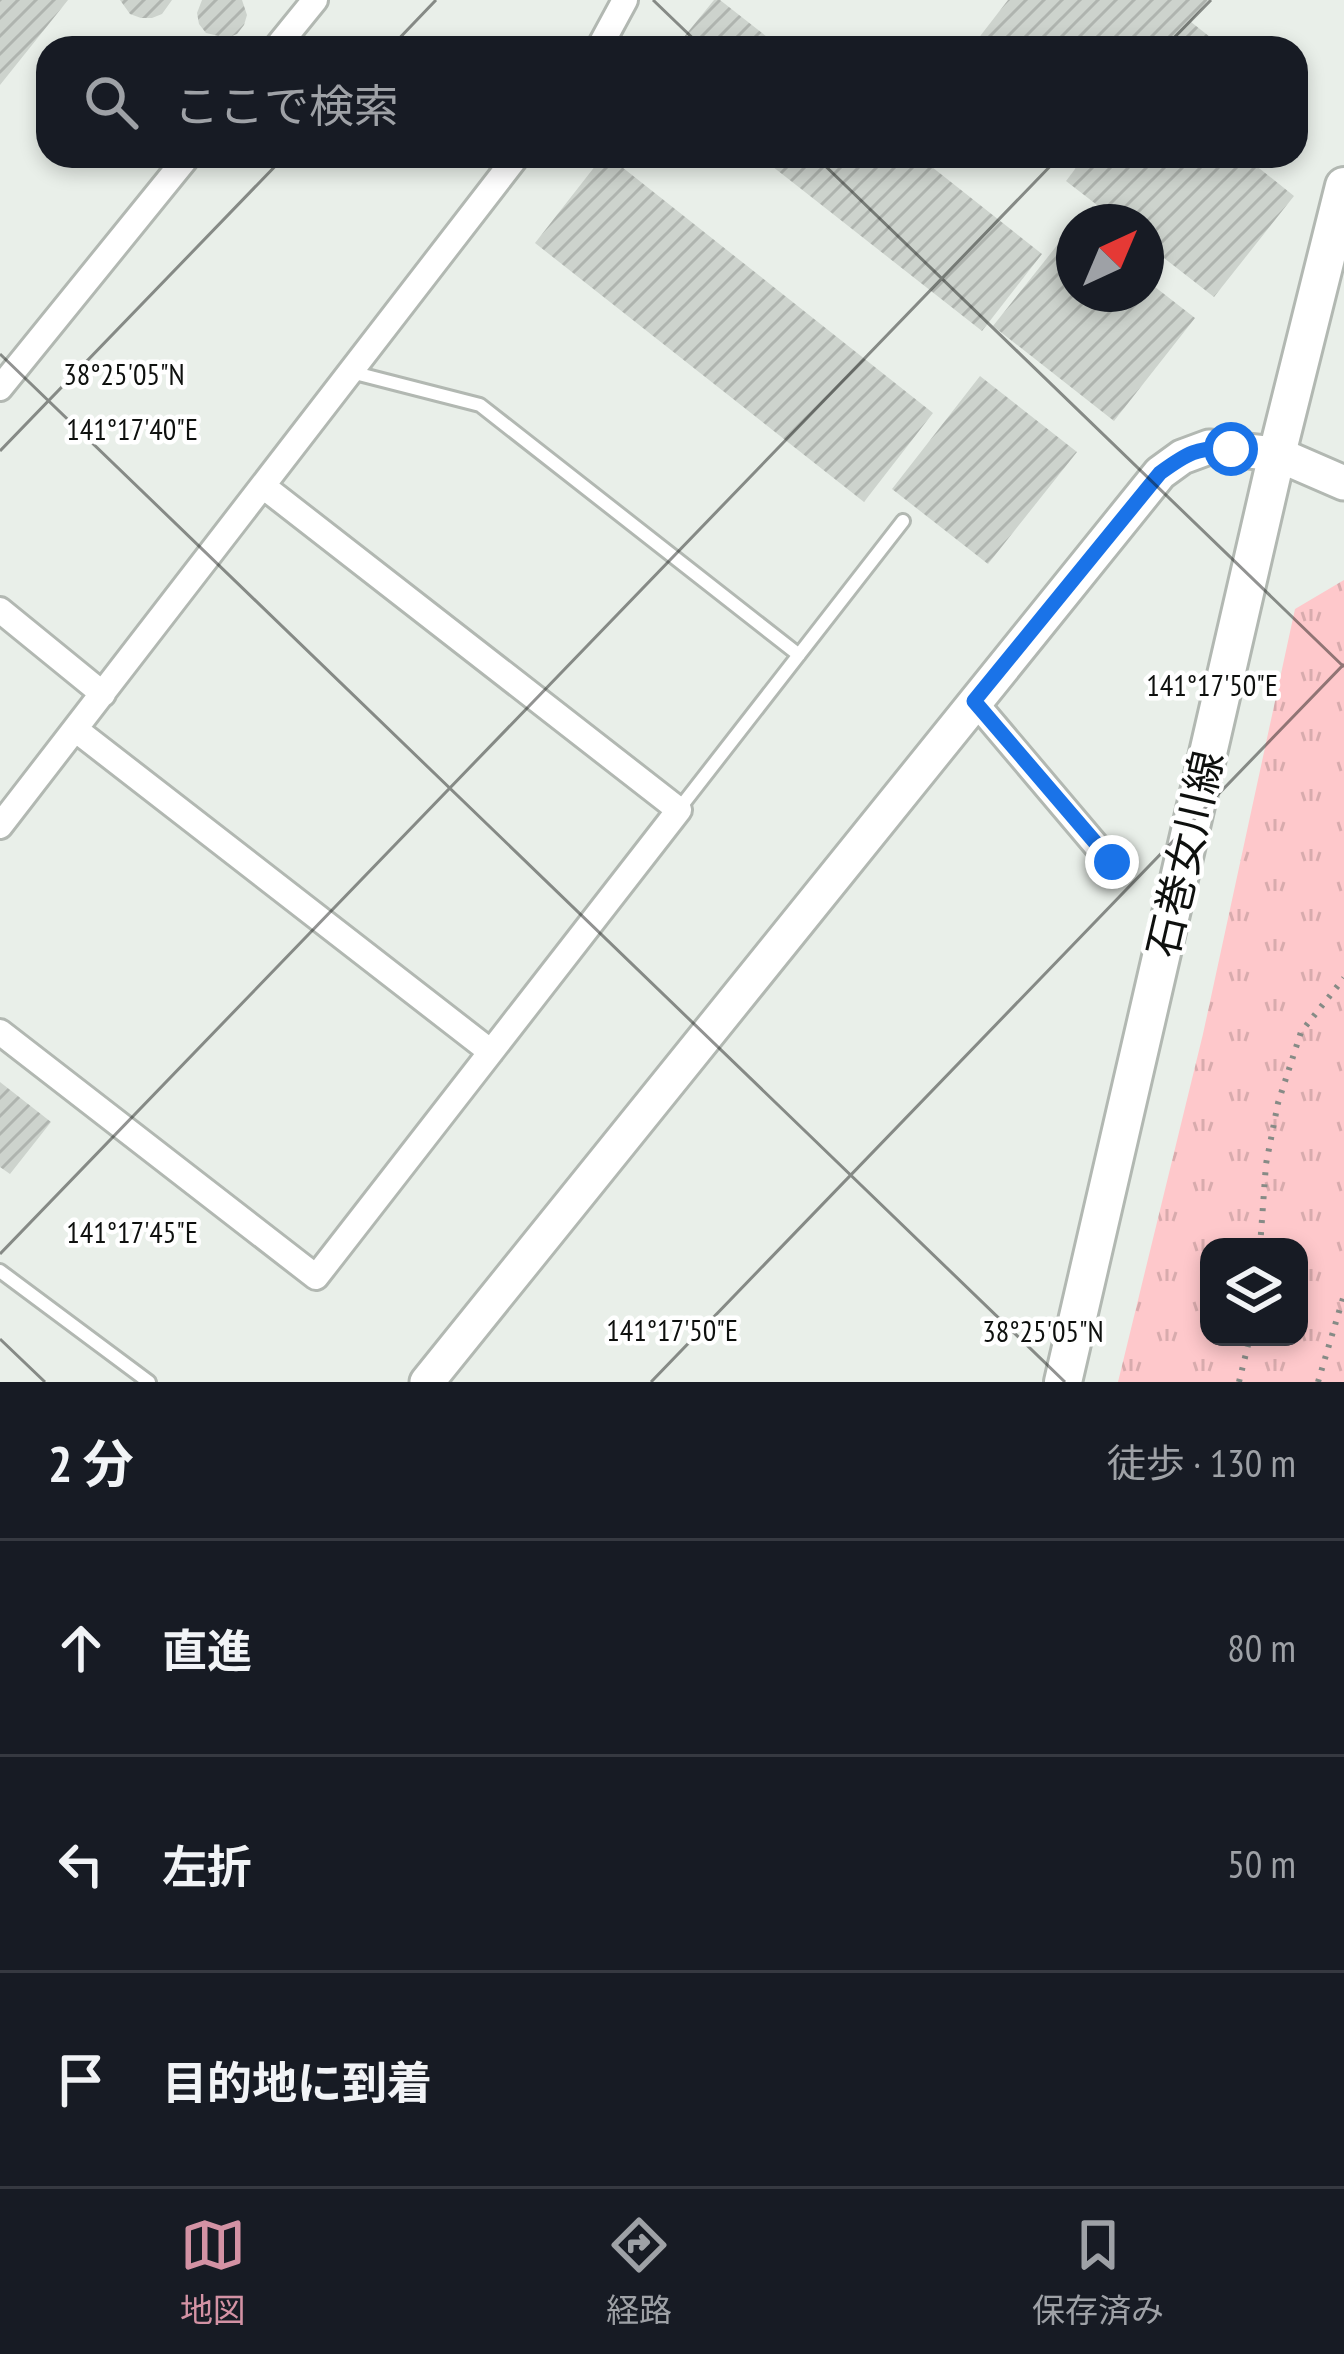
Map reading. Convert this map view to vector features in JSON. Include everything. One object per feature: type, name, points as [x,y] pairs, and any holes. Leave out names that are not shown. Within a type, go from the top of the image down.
[{"type":"main road","name":"石巻女川線","points":[[1063,1382],[1277,454],[1344,187]]},
{"type":"street","points":[[286,36],[315,0]]},
{"type":"street","points":[[606,36],[625,0]]},
{"type":"street","points":[[0,388],[178,168]]},
{"type":"street","points":[[0,826],[508,168]]},
{"type":"street","points":[[427,1382],[1160,473],[1182,457],[1209,447],[1277,454],[1344,483]]},
{"type":"street","points":[[0,1032],[316,1277],[679,810],[262,486]]},
{"type":"street","points":[[0,610],[103,694]]},
{"type":"street","points":[[974,701],[1112,862]]},
{"type":"street","points":[[75,729],[490,1052]]},
{"type":"lane","points":[[350,372],[480,406],[799,655]]},
{"type":"lane","points":[[679,810],[903,521]]},
{"type":"lane","points":[[0,1271],[149,1382]]},
{"type":"path","points":[[1261,1238],[1266,1165],[1278,1103],[1300,1032],[1344,978]]},
{"type":"path","points":[[1318,1382],[1344,1295]]},
{"type":"path","points":[[1239,1382],[1248,1346]]},
{"type":"green space","points":[[1344,580],[1344,1382],[1118,1382],[1203,1034],[1295,609]]},
{"type":"building","points":[[0,0],[68,0],[36,36],[0,85]]},
{"type":"building","points":[[120,0],[172,0],[162,14],[141,18],[130,14]]},
{"type":"building","points":[[202,0],[242,0],[247,15],[237,34],[219,36],[206,33],[197,13]]},
{"type":"building","points":[[714,0],[720,0],[766,36],[685,36]]},
{"type":"building","points":[[1008,0],[1208,0],[1191,22],[1209,36],[980,36]]},
{"type":"building","points":[[594,168],[623,168],[933,413],[864,502],[535,243]]},
{"type":"building","points":[[774,168],[933,168],[1042,254],[982,331]]},
{"type":"building","points":[[1076,168],[1259,168],[1294,196],[1214,297],[1164,258],[1164,204],[1096,204],[1066,181]]},
{"type":"building","points":[[1056,247],[1056,312],[1164,312],[1164,294],[1195,318],[1114,421],[993,326]]},
{"type":"building","points":[[980,376],[1077,452],[988,564],[892,489]]},
{"type":"building","points":[[0,1082],[51,1122],[10,1174],[0,1167]]},
{"type":"route","points":[[1112,862],[974,701],[1160,473],[1182,457],[1209,447],[1231,449]]}]
